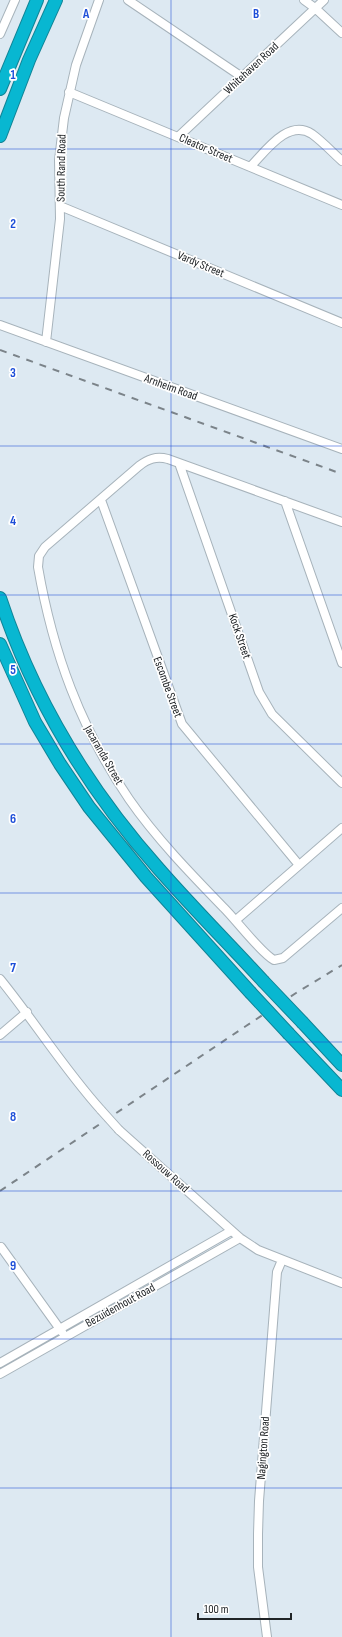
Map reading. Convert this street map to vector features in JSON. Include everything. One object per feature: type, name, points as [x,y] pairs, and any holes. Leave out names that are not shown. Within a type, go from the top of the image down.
[{"type":"highway","points":[[0,89],[37,0]]},
{"type":"highway","points":[[0,136],[26,68],[56,0]]},
{"type":"highway","points":[[0,598],[28,670],[49,714],[74,758],[102,799],[158,868],[342,1065]]},
{"type":"highway","points":[[0,644],[35,722],[88,807],[146,877],[250,992],[342,1090]]},
{"type":"street","points":[[0,34],[15,0]]},
{"type":"street","name":"South Rand Road","points":[[46,342],[60,206],[60,144],[69,92],[82,47],[99,0]]},
{"type":"street","points":[[128,0],[242,77]]},
{"type":"street","points":[[304,0],[342,33]]},
{"type":"street","name":"Whitehaven Road","points":[[178,137],[324,0]]},
{"type":"street","name":"Cleator Street","points":[[69,92],[342,205]]},
{"type":"street","points":[[250,167],[284,134],[295,130],[303,130],[311,134],[342,161]]},
{"type":"street","name":"Vardy Street","points":[[60,206],[342,323]]},
{"type":"street","name":"Arnheim Road","points":[[0,325],[342,449]]},
{"type":"street","points":[[101,500],[144,462],[156,457],[168,458],[342,522]]},
{"type":"street","name":"Kock Street","points":[[179,463],[259,692],[267,708],[277,720],[342,783]]},
{"type":"street","name":"Jacaranda Street","points":[[101,500],[45,547],[39,556],[38,567],[55,646],[76,701],[100,751],[130,799],[169,849],[272,959],[277,961],[283,958],[342,908]]},
{"type":"street","name":"Escombe Street","points":[[101,500],[182,724],[299,865]]},
{"type":"street","points":[[285,501],[342,664]]},
{"type":"street","points":[[236,920],[342,828]]},
{"type":"street","name":"Rossouw Road","points":[[0,979],[27,1012],[78,1084],[101,1110],[120,1130],[231,1231],[258,1250],[342,1283]]},
{"type":"street","points":[[0,1036],[27,1012]]},
{"type":"street","name":"Bezuidenhout Road","points":[[1,1368],[60,1328],[231,1231]]},
{"type":"street","name":"Bezuidenhout Road","points":[[1,1368],[65,1336],[240,1238]]},
{"type":"street","points":[[1,1247],[65,1336]]},
{"type":"street","name":"Nagington Road","points":[[267,1637],[258,1567],[259,1501],[277,1272],[282,1260]]},
{"type":"street","points":[[149,1277],[155,1286]]},
{"type":"railway","points":[[0,350],[342,474]]},
{"type":"railway","points":[[0,1191],[246,1026],[342,965]]}]
